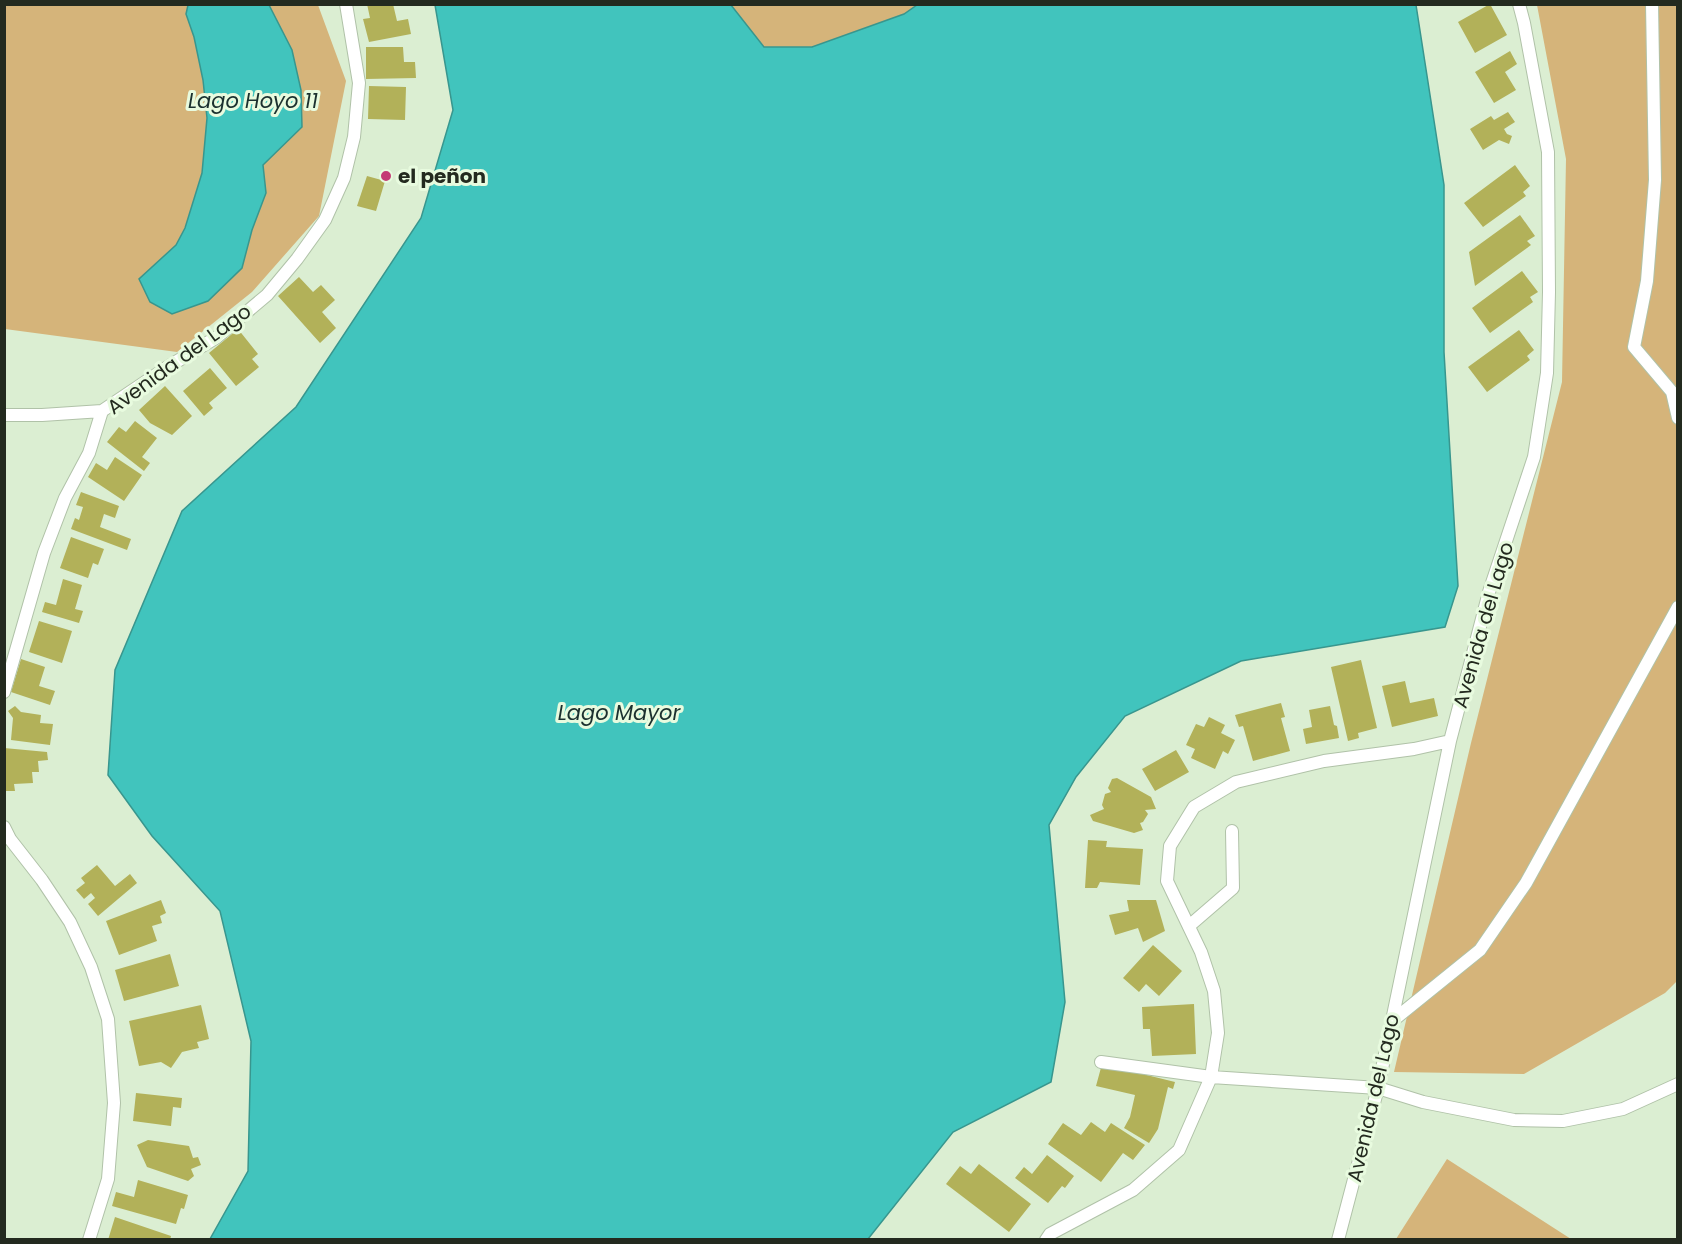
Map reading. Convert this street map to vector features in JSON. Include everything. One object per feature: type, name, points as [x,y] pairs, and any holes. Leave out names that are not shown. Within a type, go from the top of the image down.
[{"type":"street","name":"Avenida del Lago","points":[[4,692],[44,554],[65,498],[89,453],[102,411],[217,337],[267,295],[325,220],[344,178],[354,137],[359,83],[346,4]]},
{"type":"street","name":"Avenida del Lago","points":[[1338,1239],[1378,1088],[1450,741],[1489,592],[1534,457],[1547,374],[1548,152],[1519,4]]},
{"type":"street","points":[[1652,4],[1654,180],[1647,281],[1634,347],[1672,392],[1677,418]]},
{"type":"street","points":[[4,415],[102,411]]},
{"type":"street","points":[[1392,1022],[1480,950],[1513,902],[1532,873],[1677,607]]},
{"type":"street","points":[[1046,1239],[1050,1234],[1133,1190],[1179,1150],[1211,1077],[1218,1033],[1214,991],[1201,952],[1167,880],[1170,846],[1194,807],[1236,782],[1323,761],[1414,749],[1450,741]]},
{"type":"street","points":[[4,826],[10,839],[42,880],[70,922],[92,967],[108,1019],[114,1103],[108,1179],[88,1239]]},
{"type":"street","points":[[1189,926],[1233,888],[1232,831]]},
{"type":"street","points":[[1101,1062],[1211,1077],[1378,1088],[1423,1102],[1514,1120],[1563,1121],[1623,1108],[1677,1084]]},
{"type":"shaded area","points":[[5,5],[318,5],[346,81],[319,216],[252,292],[177,352],[5,329]]},
{"type":"shaded area","points":[[731,5],[917,5],[904,14],[812,47],[764,47]]},
{"type":"shaded area","points":[[1537,5],[1677,5],[1677,981],[1665,993],[1524,1074],[1394,1072],[1471,743],[1562,382],[1566,159]]},
{"type":"shaded area","points":[[1447,1159],[1571,1239],[1396,1239]]},
{"type":"water","name":"Lago Hoyo 11","points":[[188,5],[269,5],[292,50],[301,90],[302,127],[263,165],[266,193],[252,230],[242,268],[208,301],[172,314],[150,302],[139,279],[176,245],[185,228],[202,173],[207,118],[203,80],[194,37],[186,14]]},
{"type":"water","name":"Lago Mayor","points":[[435,5],[731,5],[764,47],[812,47],[904,14],[917,5],[1416,5],[1444,185],[1444,352],[1458,586],[1445,627],[1241,661],[1125,716],[1076,777],[1049,825],[1065,1002],[1051,1082],[953,1132],[868,1239],[210,1239],[248,1171],[251,1041],[220,911],[152,836],[108,775],[115,670],[182,511],[296,407],[421,218],[453,110]]},
{"type":"building","points":[[367,4],[393,4],[397,21],[408,19],[411,34],[369,42],[363,19],[370,18]]},
{"type":"building","points":[[1490,4],[1507,35],[1475,53],[1458,22]]},
{"type":"building","points":[[366,47],[403,47],[404,62],[415,62],[416,78],[366,79]]},
{"type":"building","points":[[1510,51],[1517,64],[1505,72],[1516,90],[1494,103],[1475,72]]},
{"type":"building","points":[[369,86],[406,87],[405,120],[368,119]]},
{"type":"building","points":[[1508,112],[1515,122],[1504,129],[1512,136],[1509,144],[1499,140],[1483,150],[1470,129],[1491,116],[1494,120]]},
{"type":"building","points":[[1515,165],[1530,186],[1523,192],[1526,196],[1483,227],[1464,203]]},
{"type":"building","points":[[367,176],[385,181],[376,211],[357,206]]},
{"type":"building","points":[[1520,215],[1535,236],[1527,241],[1531,245],[1475,286],[1469,252]]},
{"type":"building","points":[[1522,271],[1538,292],[1530,297],[1533,302],[1490,333],[1472,308]]},
{"type":"building","points":[[299,277],[313,292],[321,285],[335,300],[322,312],[336,328],[320,343],[278,296]]},
{"type":"building","points":[[238,329],[258,354],[252,359],[259,367],[236,386],[209,353]]},
{"type":"building","points":[[1519,330],[1534,350],[1527,356],[1530,360],[1487,392],[1468,367]]},
{"type":"building","points":[[210,368],[227,388],[209,403],[213,408],[204,416],[183,391]]},
{"type":"building","points":[[165,386],[192,416],[172,435],[150,423],[139,410]]},
{"type":"building","points":[[135,421],[157,438],[142,457],[150,463],[144,471],[107,442],[119,427],[126,432]]},
{"type":"building","points":[[115,457],[142,475],[124,501],[88,477],[96,463],[107,470]]},
{"type":"building","points":[[81,492],[119,506],[115,518],[104,514],[100,527],[131,539],[127,550],[71,529],[75,518],[79,520],[83,507],[76,505]]},
{"type":"building","points":[[71,537],[104,549],[98,565],[93,563],[88,578],[60,568]]},
{"type":"building","points":[[63,579],[82,585],[75,609],[83,611],[79,623],[42,612],[45,602],[56,605]]},
{"type":"building","points":[[39,621],[72,631],[62,663],[29,652]]},
{"type":"building","points":[[21,659],[45,667],[39,686],[55,691],[50,705],[11,692]]},
{"type":"building","points":[[1361,660],[1377,728],[1358,733],[1359,738],[1348,741],[1331,667]]},
{"type":"building","points":[[1405,681],[1410,703],[1434,698],[1438,716],[1392,727],[1382,686]]},
{"type":"building","points":[[1281,703],[1285,717],[1281,718],[1290,751],[1253,761],[1243,726],[1239,727],[1235,715]]},
{"type":"building","points":[[15,706],[21,712],[41,715],[40,723],[53,724],[50,745],[11,740],[13,718],[8,711]]},
{"type":"building","points":[[1330,706],[1339,738],[1306,744],[1303,729],[1312,727],[1309,710]]},
{"type":"building","points":[[1209,717],[1225,725],[1221,733],[1235,740],[1228,754],[1223,751],[1215,769],[1191,758],[1195,749],[1186,745],[1196,724],[1204,727]]},
{"type":"building","points":[[4,748],[47,752],[48,760],[38,761],[39,772],[32,772],[33,783],[14,784],[15,791],[5,791]]},
{"type":"building","points":[[1176,750],[1189,772],[1155,791],[1142,769]]},
{"type":"building","points":[[1117,778],[1151,797],[1156,809],[1145,810],[1148,814],[1140,823],[1143,830],[1134,833],[1093,821],[1090,815],[1104,809],[1102,805],[1105,794],[1111,792],[1108,788],[1112,779]]},
{"type":"building","points":[[1088,840],[1107,841],[1106,847],[1143,849],[1140,885],[1100,882],[1097,888],[1085,888]]},
{"type":"building","points":[[97,865],[115,886],[130,874],[137,883],[98,916],[88,904],[95,898],[91,893],[84,899],[76,890],[85,883],[81,878]]},
{"type":"building","points":[[161,900],[166,913],[160,916],[162,923],[152,926],[157,941],[119,955],[106,921]]},
{"type":"building","points":[[1127,900],[1156,900],[1165,931],[1143,942],[1138,928],[1115,935],[1109,915],[1129,911]]},
{"type":"building","points":[[1153,945],[1182,971],[1159,996],[1146,984],[1139,992],[1123,978]]},
{"type":"building","points":[[170,954],[179,986],[124,1001],[115,970]]},
{"type":"building","points":[[1194,1004],[1196,1054],[1152,1056],[1150,1029],[1143,1029],[1142,1007]]},
{"type":"building","points":[[201,1005],[209,1039],[197,1042],[199,1048],[182,1052],[171,1068],[161,1062],[139,1066],[129,1021]]},
{"type":"building","points":[[1102,1064],[1175,1082],[1173,1089],[1168,1087],[1158,1129],[1149,1143],[1124,1128],[1130,1117],[1135,1095],[1096,1086]]},
{"type":"building","points":[[136,1093],[182,1098],[181,1108],[173,1107],[171,1126],[133,1121]]},
{"type":"building","points":[[1091,1122],[1105,1132],[1111,1123],[1145,1145],[1133,1160],[1123,1153],[1101,1182],[1048,1144],[1063,1123],[1081,1135]]},
{"type":"building","points":[[148,1140],[189,1146],[193,1158],[198,1157],[201,1165],[191,1169],[194,1176],[188,1181],[147,1167],[137,1145]]},
{"type":"building","points":[[1047,1155],[1074,1176],[1065,1188],[1062,1186],[1048,1203],[1015,1178],[1024,1167],[1032,1174]]},
{"type":"building","points":[[979,1164],[1031,1204],[1009,1232],[946,1184],[960,1166],[971,1174]]},
{"type":"building","points":[[138,1180],[188,1195],[176,1224],[112,1206],[116,1192],[134,1197]]},
{"type":"building","points":[[115,1217],[171,1236],[170,1240],[108,1240]]},
{"type":"place","name":"el peñon","points":[[386,176]]}]
